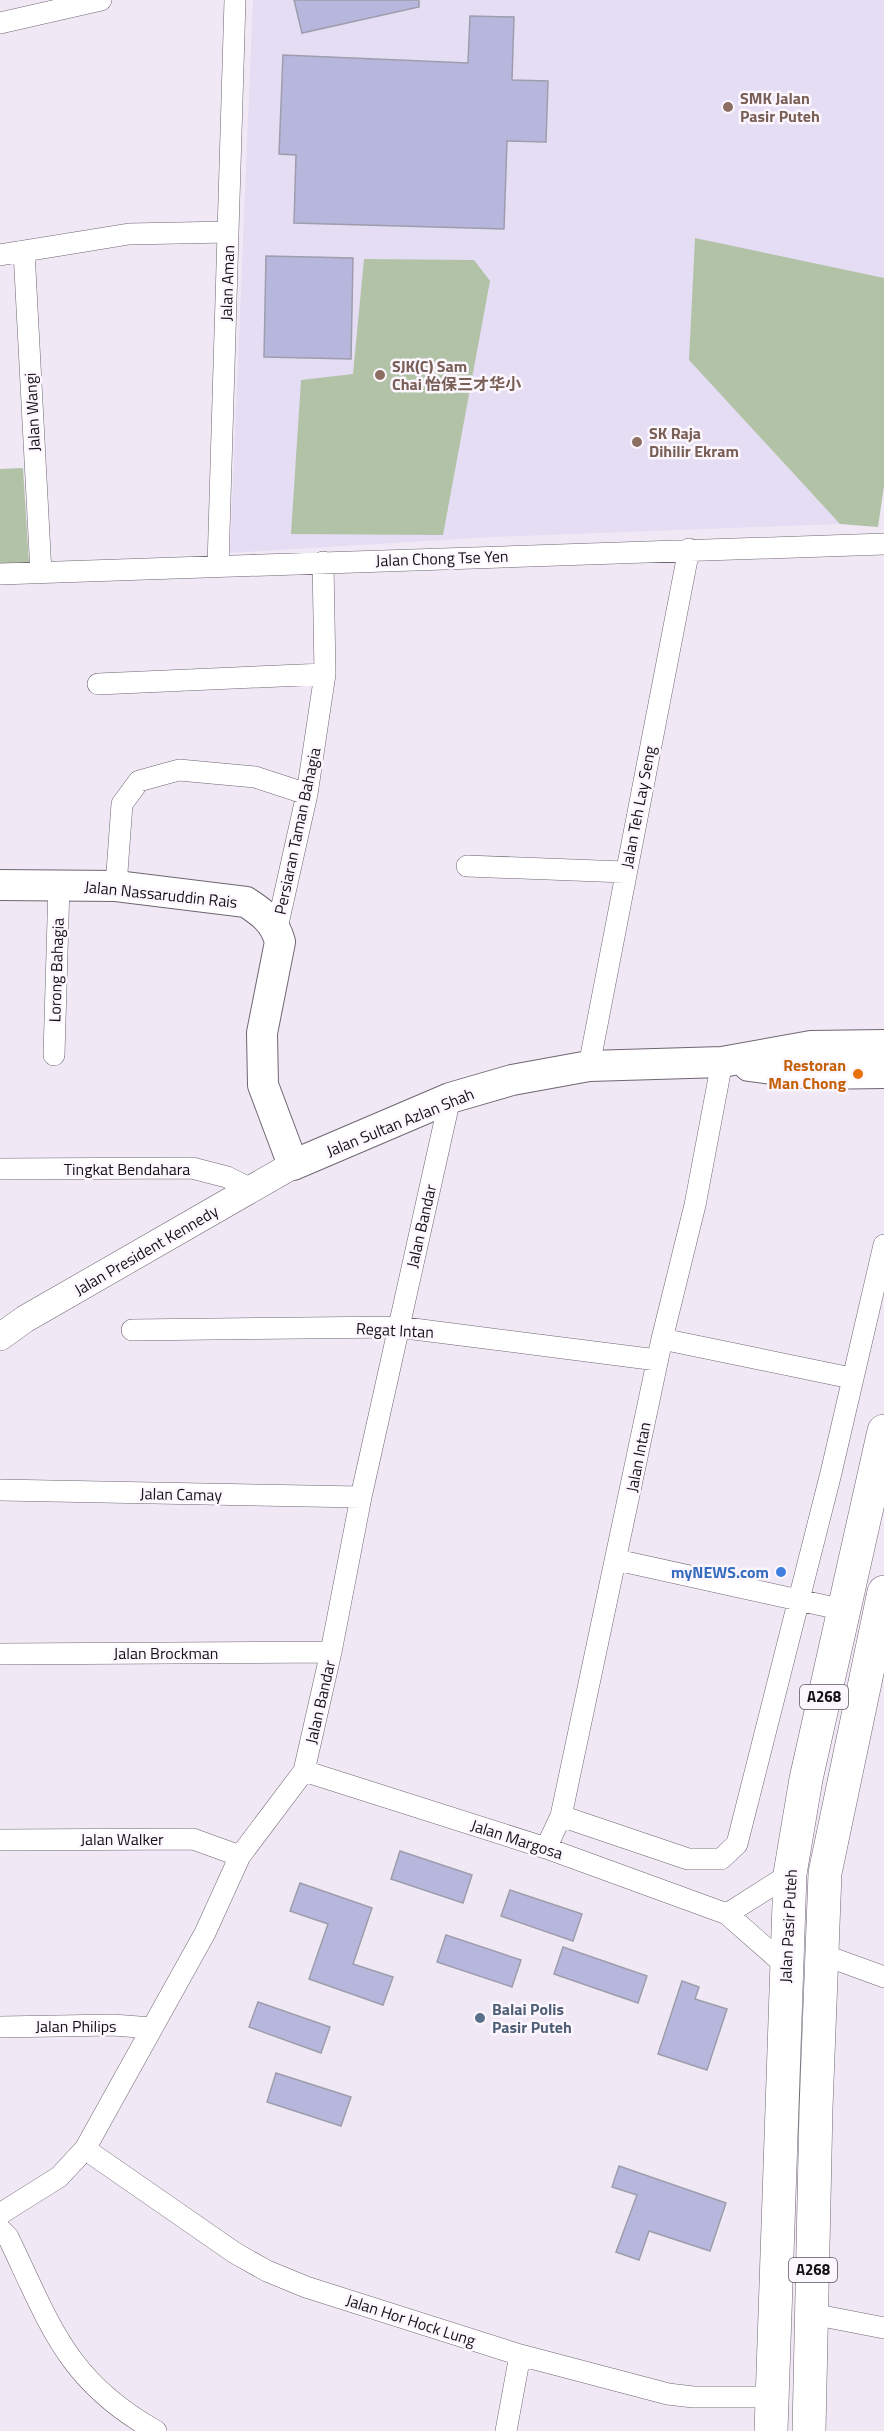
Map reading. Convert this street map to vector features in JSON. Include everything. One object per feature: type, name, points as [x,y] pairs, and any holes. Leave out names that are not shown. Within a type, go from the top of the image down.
[{"type":"main road","name":"Jalan Nassaruddin Rais","points":[[0,885],[116,886],[246,902],[260,911],[277,928]]},
{"type":"main road","name":"Persiaran Taman Bahagia","points":[[277,928],[280,942],[262,1033],[263,1085],[293,1165]]},
{"type":"main road","points":[[722,1062],[811,1046],[884,1045]]},
{"type":"main road","name":"Jalan Sultan Azlan Shah","points":[[293,1165],[450,1098],[512,1080],[589,1066],[722,1062]]},
{"type":"main road","points":[[722,1062],[810,1074],[884,1073]]},
{"type":"main road","name":"Jalan Pasir Puteh","points":[[771,2431],[790,1875],[806,1779],[884,1431]]},
{"type":"main road","name":"Jalan Pasir Puteh","points":[[809,2431],[825,1873],[884,1592]]},
{"type":"street","points":[[0,23],[101,0]]},
{"type":"street","name":"Jalan Aman","points":[[218,566],[235,0]]},
{"type":"street","points":[[0,255],[129,234],[228,232]]},
{"type":"street","name":"Jalan Wangi","points":[[24,251],[40,573]]},
{"type":"street","name":"Jalan Chong Tse Yen","points":[[0,574],[884,544]]},
{"type":"street","name":"Jalan Teh Lay Seng","points":[[589,1066],[689,549]]},
{"type":"street","name":"Persiaran Taman Bahagia","points":[[277,928],[307,794],[326,674],[323,562]]},
{"type":"street","points":[[98,684],[326,674]]},
{"type":"street","points":[[116,886],[122,804],[139,781],[179,770],[255,777],[307,794]]},
{"type":"street","points":[[467,866],[626,872]]},
{"type":"street","name":"Lorong Bahagia","points":[[54,1055],[59,885]]},
{"type":"street","name":"Jalan Intan","points":[[546,1848],[561,1816],[617,1560],[657,1360],[695,1205],[722,1062]]},
{"type":"street","name":"Jalan Bandar","points":[[0,2214],[59,2177],[86,2149],[205,1933],[240,1856],[304,1771],[331,1652],[361,1497],[450,1098]]},
{"type":"street","name":"Jalan President Kennedy","points":[[0,1337],[25,1319],[293,1165]]},
{"type":"street","name":"Tingkat Bendahara","points":[[0,1169],[192,1168],[228,1178],[250,1189]]},
{"type":"street","points":[[561,1816],[688,1859],[722,1859],[737,1844],[884,1245]]},
{"type":"street","name":"Regat Intan","points":[[132,1330],[398,1327],[657,1360]]},
{"type":"street","points":[[662,1339],[851,1378]]},
{"type":"street","name":"Jalan Camay","points":[[0,1490],[361,1497]]},
{"type":"street","points":[[617,1560],[844,1610]]},
{"type":"street","name":"Jalan Brockman","points":[[0,1654],[331,1652]]},
{"type":"street","name":"Jalan Margosa","points":[[304,1771],[546,1848],[727,1914]]},
{"type":"street","name":"Jalan Walker","points":[[0,1840],[193,1839],[240,1856]]},
{"type":"street","points":[[786,1966],[727,1914],[790,1875]]},
{"type":"street","points":[[821,1953],[884,1977]]},
{"type":"street","name":"Jalan Philips","points":[[0,2027],[113,2025],[152,2028]]},
{"type":"street","name":"Jalan Hor Hock Lung","points":[[86,2149],[235,2253],[267,2271],[306,2287],[520,2355],[668,2394],[693,2397],[772,2397]]},
{"type":"street","points":[[0,2229],[8,2237],[55,2334],[72,2362],[109,2402],[156,2431]]},
{"type":"street","points":[[812,2314],[884,2328]]},
{"type":"street","points":[[506,2431],[520,2355]]},
{"type":"shaded area","points":[[253,0],[884,0],[884,278],[689,360],[840,524],[492,537],[230,553]]},
{"type":"green space","points":[[695,238],[884,278],[884,486],[878,527],[840,524],[689,360]]},
{"type":"green space","points":[[364,259],[474,260],[490,281],[443,535],[291,534],[301,380],[353,374]]},
{"type":"green space","points":[[23,468],[29,563],[0,564],[0,469]]},
{"type":"building","points":[[294,0],[419,0],[419,7],[302,33]]},
{"type":"building","points":[[470,16],[514,17],[512,80],[548,81],[546,142],[507,141],[504,229],[294,223],[296,155],[279,154],[283,55],[468,63]]},
{"type":"building","points":[[266,256],[353,258],[351,359],[264,357]]},
{"type":"building","points":[[400,1851],[472,1875],[463,1903],[391,1879]]},
{"type":"building","points":[[300,1883],[372,1908],[353,1964],[393,1977],[383,2005],[309,1979],[328,1924],[290,1911]]},
{"type":"building","points":[[510,1890],[582,1914],[573,1941],[501,1916]]},
{"type":"building","points":[[446,1935],[521,1960],[512,1987],[437,1962]]},
{"type":"building","points":[[563,1947],[647,1976],[638,2003],[554,1974]]},
{"type":"building","points":[[682,1981],[699,1987],[695,1999],[727,2009],[707,2070],[658,2054]]},
{"type":"building","points":[[258,2002],[330,2027],[321,2053],[249,2027]]},
{"type":"building","points":[[276,2073],[351,2097],[341,2126],[267,2102]]},
{"type":"building","points":[[619,2166],[726,2203],[710,2251],[649,2231],[639,2260],[616,2252],[637,2195],[612,2187]]},
{"type":"place","name":"SMK Jalan Pasir Puteh","points":[[728,107]]},
{"type":"place","name":"SJK(C) Sam Chai 怡保三才华小","points":[[380,375]]},
{"type":"place","name":"SK Raja Dihilir Ekram","points":[[637,442]]},
{"type":"place","name":"Restoran Man Chong","points":[[858,1074]]},
{"type":"place","name":"myNEWS.com","points":[[781,1572]]},
{"type":"place","name":"Balai Polis Pasir Puteh","points":[[480,2018]]}]
